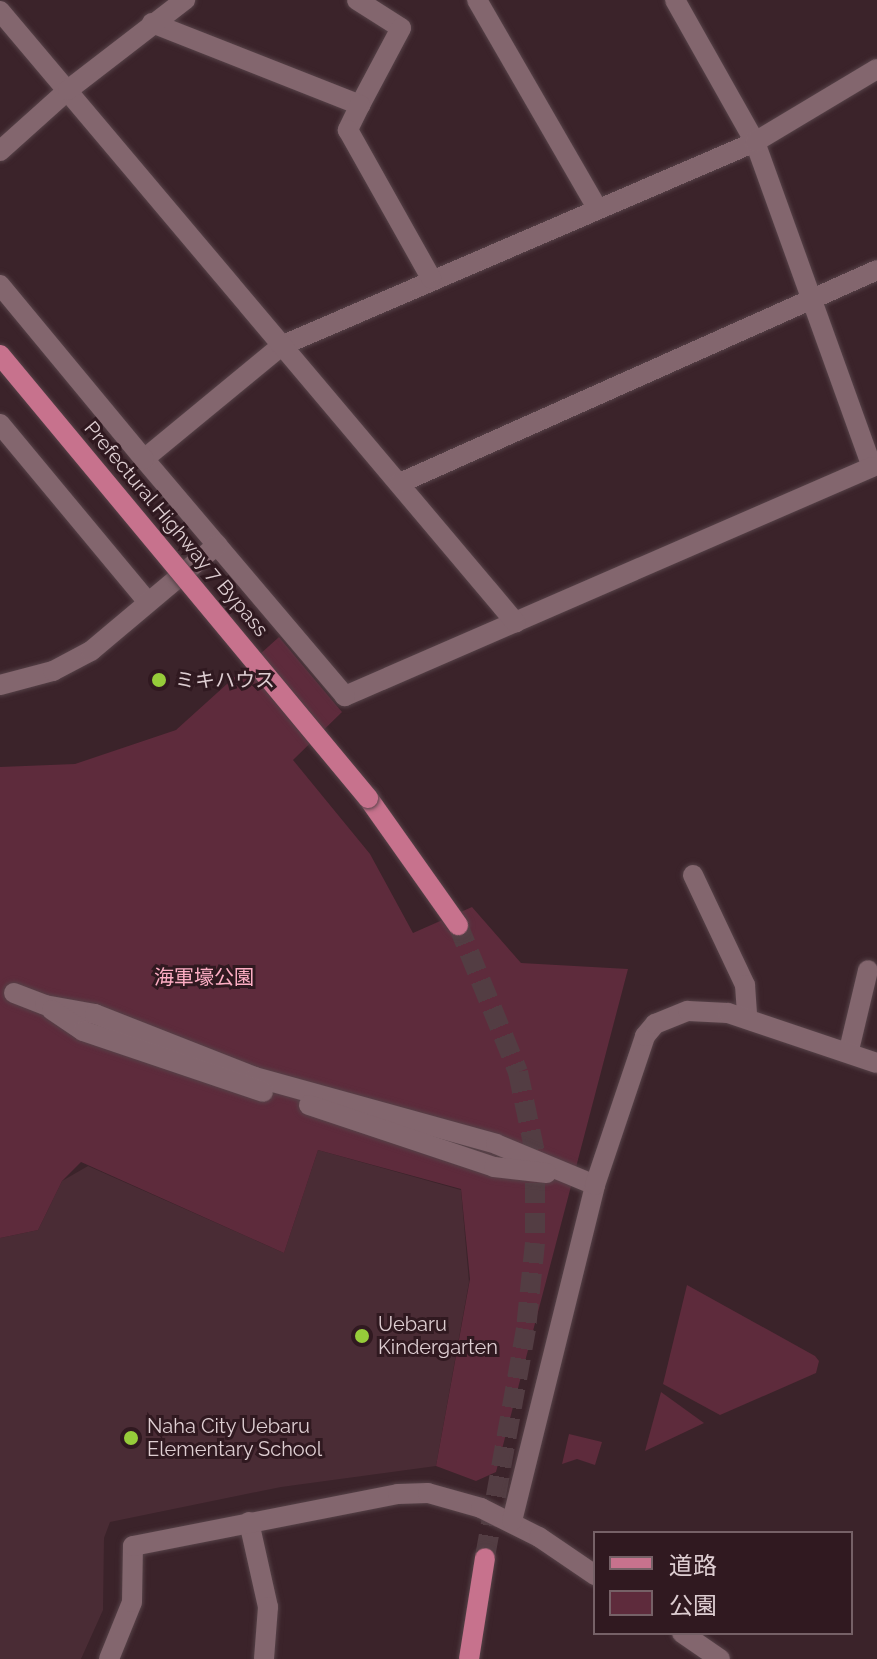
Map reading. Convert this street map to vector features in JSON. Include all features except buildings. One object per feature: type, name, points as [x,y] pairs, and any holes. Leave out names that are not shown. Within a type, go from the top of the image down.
[{"type":"main road","name":"Prefectural Highway 7 Bypass","points":[[0,355],[368,798],[458,925]]},
{"type":"main road","points":[[469,1659],[485,1558]]},
{"type":"street","points":[[0,151],[68,90],[185,0]]},
{"type":"street","points":[[357,0],[401,28],[348,130],[431,278]]},
{"type":"street","points":[[477,0],[597,208]]},
{"type":"street","points":[[0,285],[345,696],[872,467],[755,142],[675,0]]},
{"type":"street","points":[[0,11],[516,623]]},
{"type":"street","points":[[152,23],[360,105]]},
{"type":"street","points":[[144,459],[281,346],[431,278],[755,142],[877,69]]},
{"type":"street","points":[[400,483],[813,302],[877,270]]},
{"type":"street","points":[[0,424],[148,602]]},
{"type":"street","points":[[0,685],[72,662],[217,545]]},
{"type":"street","points":[[693,875],[745,985],[747,1016]]},
{"type":"street","points":[[849,1050],[868,970]]},
{"type":"street","points":[[14,993],[45,1005],[83,1031],[185,1069],[494,1167],[562,1175],[595,1185]]},
{"type":"street","points":[[512,1521],[595,1185],[638,1050],[655,1024],[688,1011],[747,1016],[849,1050],[877,1063]]},
{"type":"street","points":[[109,1659],[132,1602],[133,1546],[413,1492],[458,1500],[512,1521],[593,1574]]},
{"type":"street","points":[[249,1522],[268,1607],[264,1659]]},
{"type":"street","points":[[685,1635],[720,1659]]},
{"type":"shaded area","name":"Naha City Uebaru Elementary School","points":[[318,1150],[461,1190],[469,1282],[436,1466],[281,1487],[110,1522],[104,1538],[103,1610],[81,1659],[0,1659],[0,1238],[38,1230],[62,1181],[88,1166],[284,1253]]},
{"type":"green space","name":"海軍壕公園","points":[[279,637],[342,712],[293,760],[370,854],[413,933],[472,907],[521,963],[628,969],[496,1472],[476,1481],[436,1466],[470,1279],[461,1189],[318,1150],[284,1253],[81,1162],[62,1181],[38,1230],[0,1238],[0,767],[75,764],[176,730]]},
{"type":"green space","points":[[687,1285],[815,1356],[819,1361],[816,1373],[720,1415],[663,1384]]},
{"type":"green space","points":[[661,1392],[704,1423],[645,1451]]},
{"type":"green space","points":[[569,1434],[602,1442],[595,1465],[577,1459],[562,1464]]},
{"type":"tunnel","points":[[458,925],[518,1072],[535,1153],[535,1243],[526,1329],[485,1558]]},
{"type":"place","name":"ミキハウス","points":[[159,680]]},
{"type":"place","name":"Uebaru Kindergarten","points":[[362,1336]]},
{"type":"place","name":"Naha City Uebaru Elementary School","points":[[131,1438]]}]
